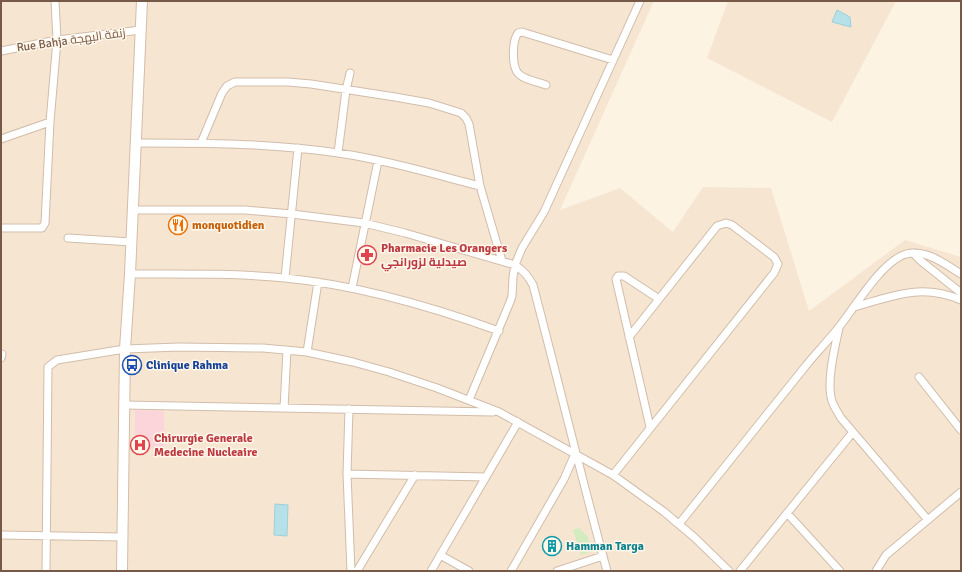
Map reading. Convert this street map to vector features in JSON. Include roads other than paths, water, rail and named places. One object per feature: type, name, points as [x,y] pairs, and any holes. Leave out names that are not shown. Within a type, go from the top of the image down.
[{"type":"street","points":[[1,228],[42,228],[46,223],[50,122],[57,40],[54,1]]},
{"type":"street","points":[[122,571],[125,350],[130,274],[142,1]]},
{"type":"street","points":[[468,400],[499,331],[512,296],[515,265],[522,248],[544,212],[640,1]]},
{"type":"street","name":"Rue Bahja زنقة البهجة","points":[[1,51],[57,40],[141,30]]},
{"type":"street","points":[[546,85],[520,76],[516,70],[513,46],[514,40],[518,33],[522,32],[613,60]]},
{"type":"street","points":[[338,153],[346,90],[350,73]]},
{"type":"street","points":[[201,143],[222,93],[227,86],[240,82],[288,82],[346,90],[436,105],[461,113],[469,124],[480,186],[502,261]]},
{"type":"street","points":[[1,139],[50,122]]},
{"type":"street","points":[[136,143],[201,143],[298,148],[338,153],[378,161],[480,186]]},
{"type":"street","points":[[285,278],[298,148]]},
{"type":"street","points":[[352,288],[364,223],[378,161]]},
{"type":"street","points":[[132,210],[245,210],[364,223],[405,233],[515,265],[528,276],[533,285],[575,454],[607,571]]},
{"type":"street","points":[[613,476],[650,427],[774,272],[778,264],[774,257],[732,225],[726,223],[720,224],[629,337]]},
{"type":"street","points":[[68,238],[131,242]]},
{"type":"street","points":[[679,524],[805,367],[840,326],[879,274],[890,263],[900,257],[913,253],[923,254],[940,261],[961,274]]},
{"type":"street","points":[[913,253],[961,293]]},
{"type":"street","points":[[130,274],[201,273],[285,278],[318,282],[352,288],[402,300],[499,331]]},
{"type":"street","points":[[650,427],[616,279],[618,276],[624,276],[659,299]]},
{"type":"street","points":[[307,352],[318,282]]},
{"type":"street","points":[[853,307],[912,291],[931,291],[961,300]]},
{"type":"street","points":[[840,326],[833,353],[830,380],[832,401],[841,418],[928,520]]},
{"type":"street","points":[[46,571],[48,367],[58,360],[125,350],[185,347],[262,348],[307,352],[353,362],[394,374],[437,388],[499,412],[613,476],[679,524],[729,571]]},
{"type":"street","points":[[284,408],[287,350]]},
{"type":"street","points":[[920,377],[961,430]]},
{"type":"street","points":[[124,405],[499,412]]},
{"type":"street","points":[[349,409],[347,474],[351,571]]},
{"type":"street","points":[[431,571],[518,422]]},
{"type":"street","points":[[740,571],[853,432]]},
{"type":"street","points":[[514,570],[564,479],[575,454]]},
{"type":"street","points":[[347,474],[486,477]]},
{"type":"street","points":[[357,571],[415,475]]},
{"type":"street","points":[[876,571],[886,555],[961,492]]},
{"type":"street","points":[[787,513],[840,571]]},
{"type":"street","points":[[1,535],[122,536]]},
{"type":"street","points":[[440,555],[469,571]]},
{"type":"street","points":[[557,571],[603,556]]},
{"type":"water","points":[[837,10],[850,17],[851,27],[832,22]]},
{"type":"water","points":[[275,504],[288,505],[287,536],[274,535]]},
{"type":"place","name":"monquotidien","points":[[178,225]]},
{"type":"place","name":"Pharmacie Les Orangers صيدلية لزورانجي","points":[[367,255]]},
{"type":"place","name":"Clinique Rahma","points":[[132,365]]},
{"type":"place","name":"Chirurgie Generale Medecine Nucleaire","points":[[140,445]]},
{"type":"place","name":"Hamman Targa","points":[[552,546]]}]
